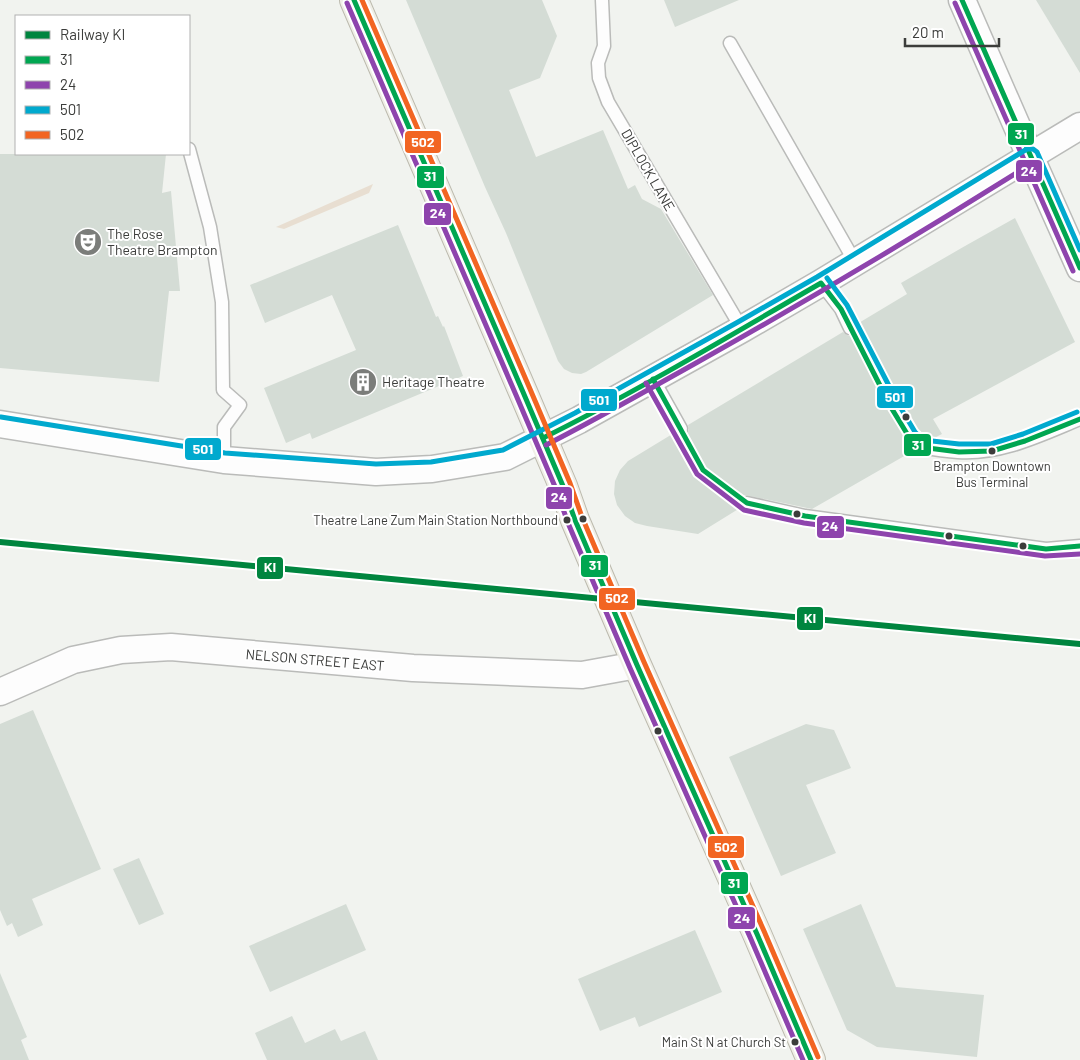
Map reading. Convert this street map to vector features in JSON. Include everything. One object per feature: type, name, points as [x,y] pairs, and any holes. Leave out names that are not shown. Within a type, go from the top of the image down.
[{"type":"main road","points":[[354,0],[543,438],[575,520],[637,665],[811,1060]]},
{"type":"street","points":[[962,0],[1080,268]]},
{"type":"street","points":[[0,424],[224,460],[376,472],[432,469],[505,456],[579,420],[742,329],[1080,126]]},
{"type":"street","name":"NELSON STREET EAST","points":[[0,692],[73,660],[122,650],[171,647],[413,668],[582,675],[637,665]]},
{"type":"lane","name":"DIPLOCK LANE","points":[[602,0],[604,46],[598,63],[599,78],[608,102],[742,329]]},
{"type":"lane","points":[[730,43],[856,262]]},
{"type":"lane","points":[[190,153],[210,227],[222,302],[223,390],[240,405],[224,427],[224,460]]},
{"type":"lane","points":[[821,283],[841,309],[850,328]]},
{"type":"lane","points":[[653,379],[681,429]]},
{"type":"lane","points":[[920,447],[959,452],[992,450],[1025,441],[1080,419]]},
{"type":"lane","points":[[747,503],[805,516],[1046,549],[1080,546]]},
{"type":"shaded area","points":[[373,184],[369,193],[284,229],[276,227]]},
{"type":"building","points":[[406,0],[542,0],[557,36],[540,78],[509,90],[536,157],[603,130],[628,189],[635,185],[642,199],[661,209],[713,295],[586,372],[581,374],[572,373],[564,369],[558,361],[506,233]]},
{"type":"building","points":[[664,0],[739,0],[675,27]]},
{"type":"building","points":[[1036,0],[1080,0],[1080,73]]},
{"type":"building","name":"The Rose Theatre Brampton","points":[[0,154],[166,155],[162,193],[171,191],[180,291],[169,291],[159,382],[0,368]]},
{"type":"building","points":[[1015,218],[1075,342],[933,419],[942,434],[930,440],[917,440],[912,445],[913,451],[812,509],[745,495],[739,501],[740,508],[698,534],[647,526],[635,523],[625,516],[617,505],[614,494],[615,481],[620,470],[628,461],[674,433],[680,437],[685,436],[689,430],[688,425],[843,332],[849,336],[854,335],[858,329],[857,324],[907,294],[901,283]]},
{"type":"building","points":[[398,225],[436,317],[438,316],[444,326],[463,376],[312,439],[310,433],[286,443],[264,388],[356,350],[332,295],[265,323],[250,285]]},
{"type":"building","points":[[33,710],[101,869],[32,899],[43,925],[18,937],[12,923],[7,926],[0,910],[0,724]]},
{"type":"building","points":[[806,724],[834,730],[851,768],[806,785],[836,853],[781,876],[729,757]]},
{"type":"building","points":[[139,858],[164,914],[139,925],[113,869]]},
{"type":"building","points":[[346,904],[366,950],[270,992],[249,946]]},
{"type":"building","points":[[861,904],[896,987],[984,995],[977,1057],[877,1047],[847,1030],[803,929]]},
{"type":"building","points":[[695,930],[722,992],[639,1027],[635,1017],[600,1031],[578,979]]},
{"type":"building","points":[[0,973],[27,1037],[21,1040],[29,1060],[0,1060]]},
{"type":"building","points":[[292,1016],[305,1043],[335,1029],[341,1041],[365,1031],[378,1060],[267,1060],[255,1033]]},
{"type":"rail line","name":"KI","points":[[0,542],[1080,644]]},
{"type":"transit line","name":"31","points":[[354,0],[523,392],[637,665],[811,1060]]},
{"type":"transit line","name":"502","points":[[362,0],[530,389],[644,662],[818,1057]]},
{"type":"transit line","name":"31","points":[[962,0],[1080,268]]},
{"type":"transit line","name":"24","points":[[347,3],[516,395],[630,668],[803,1060]]},
{"type":"transit line","name":"24","points":[[955,3],[1073,271]]},
{"type":"transit line","name":"501","points":[[1,417],[225,453],[376,464],[431,462],[503,450],[575,413],[817,277],[1027,149],[1033,149],[1037,152],[1080,250]]},
{"type":"transit line","name":"24","points":[[546,445],[621,405],[781,314],[1034,162]]},
{"type":"transit line","name":"501","points":[[827,278],[847,305],[899,405],[915,432],[923,440],[959,444],[991,444],[1023,434],[1077,412]]},
{"type":"transit line","name":"31","points":[[543,438],[718,343],[821,283],[841,309],[892,409],[909,437],[920,447],[959,452],[992,451],[1025,441],[1080,419]]},
{"type":"transit line","name":"31","points":[[653,379],[703,470],[747,503],[805,516],[1046,549],[1080,546]]},
{"type":"transit line","name":"24","points":[[646,383],[697,474],[744,510],[804,523],[1045,556],[1080,554]]},
{"type":"place","name":"The Rose Theatre Brampton","points":[[88,242]]},
{"type":"place","name":"Heritage Theatre","points":[[363,382]]},
{"type":"place","name":"Brampton Downtown Bus Terminal","points":[[992,451]]},
{"type":"place","name":"Theatre Lane Zum Main Station Northbound","points":[[567,520]]},
{"type":"place","name":"Main St N at Church St","points":[[795,1042]]}]
